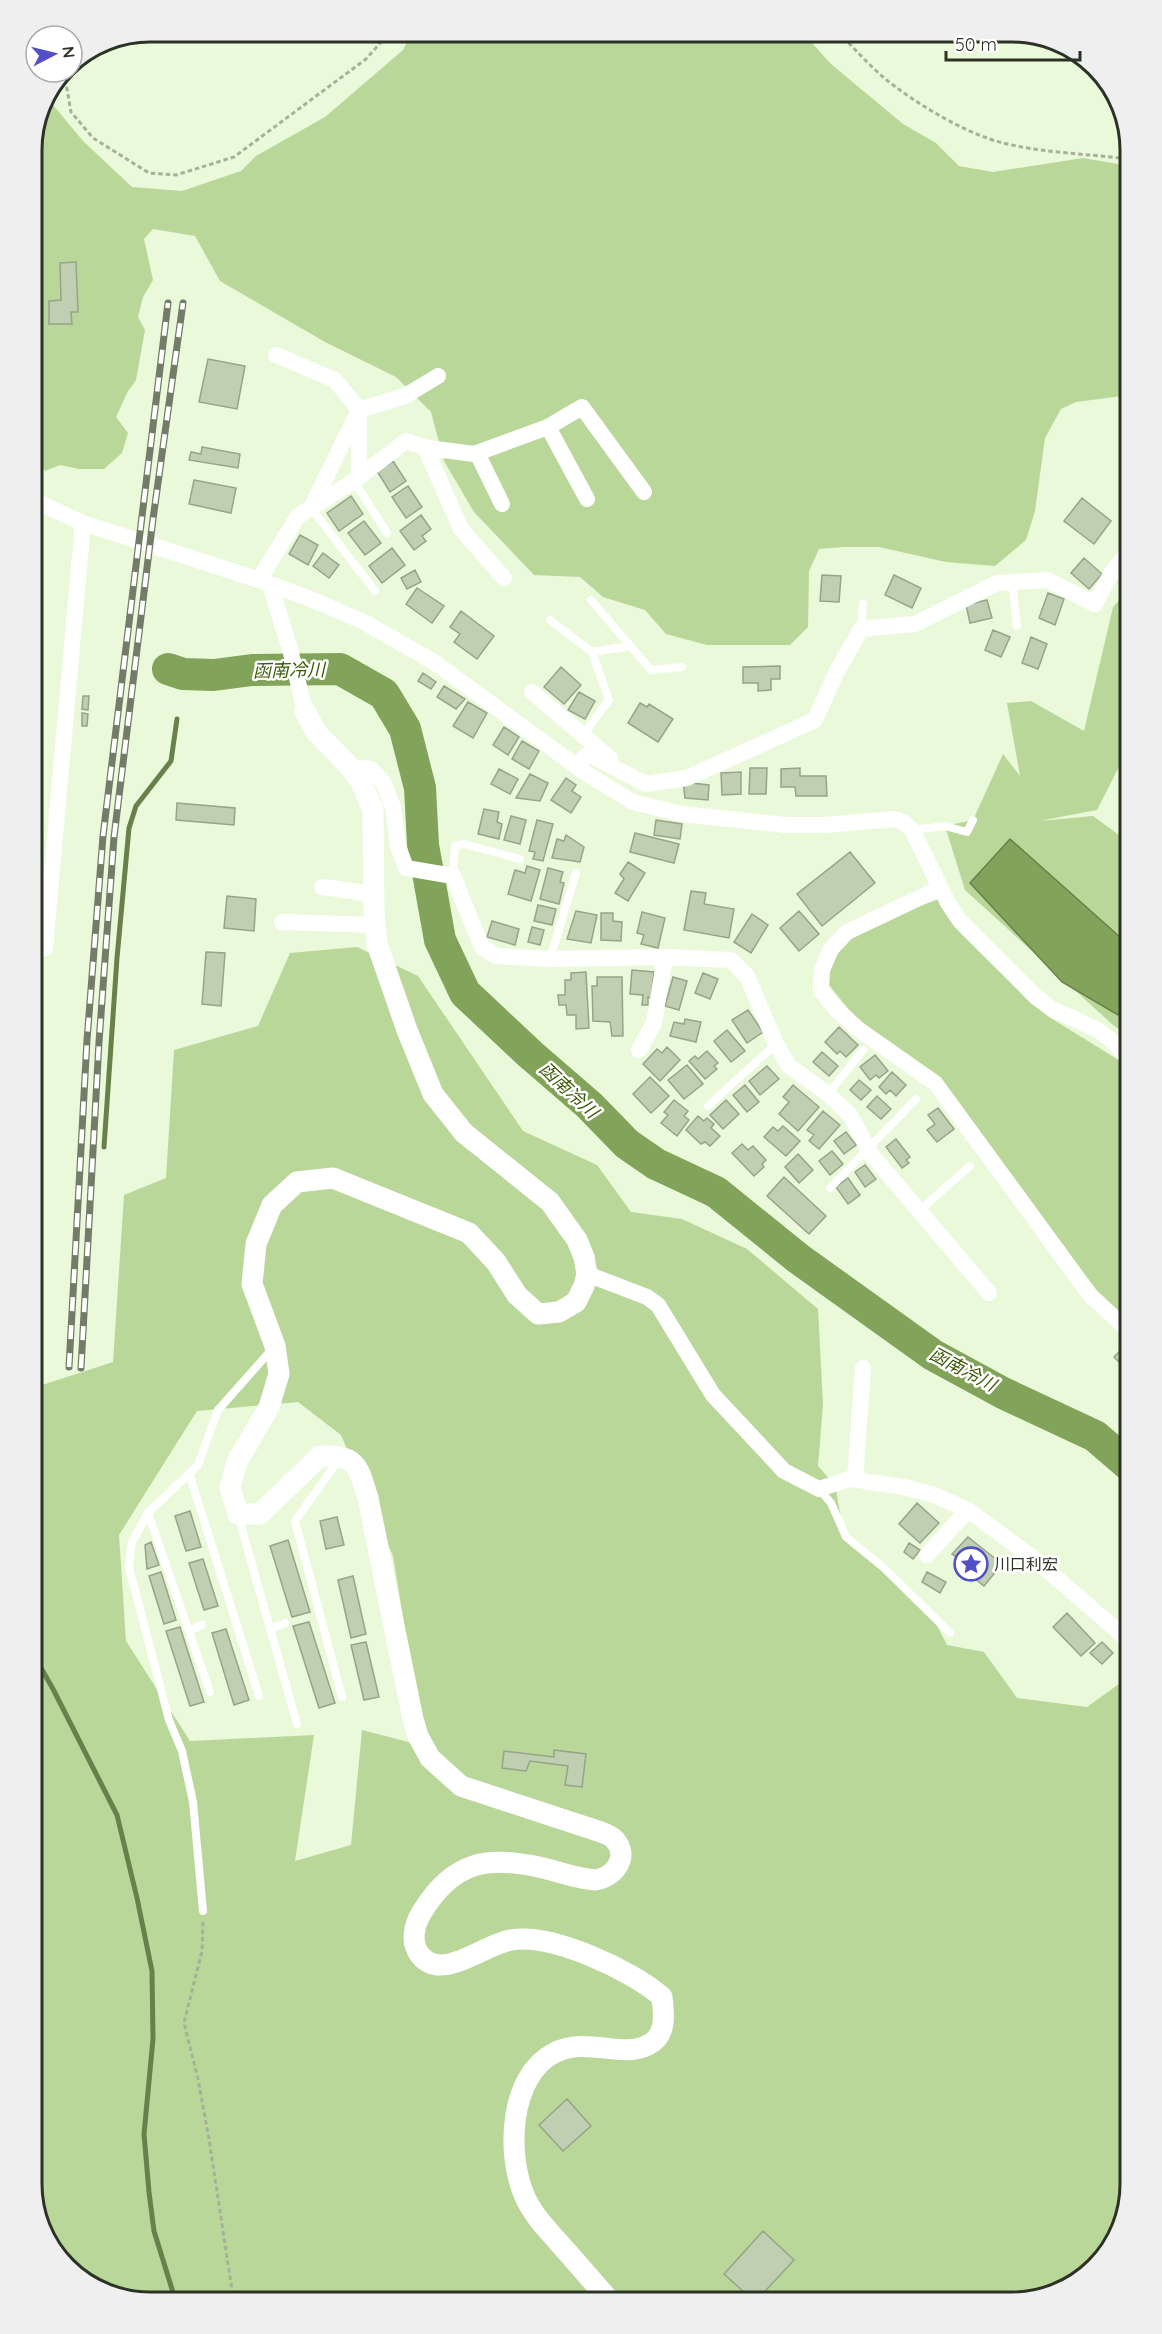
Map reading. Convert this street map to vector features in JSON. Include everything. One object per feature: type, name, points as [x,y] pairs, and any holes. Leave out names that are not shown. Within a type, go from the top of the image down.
[{"type":"street","points":[[276,355],[335,380],[359,410],[357,478]]},
{"type":"street","points":[[311,508],[359,410],[405,396],[438,376]]},
{"type":"street","points":[[602,2292],[535,2215],[524,2195],[517,2168],[516,2109],[524,2084],[538,2063],[564,2048],[584,2044],[628,2049],[647,2046],[657,2039],[663,2028],[662,1997],[647,1984],[624,1971],[562,1946],[535,1939],[512,1940],[492,1945],[441,1966],[426,1962],[418,1952],[414,1941],[414,1930],[427,1903],[443,1885],[472,1864],[514,1862],[596,1880],[605,1878],[617,1869],[621,1853],[614,1838],[598,1831],[462,1786],[430,1758],[418,1736],[413,1719],[359,1468],[342,1455],[320,1456],[260,1514],[238,1514],[230,1486],[237,1462],[269,1407],[279,1374],[275,1346],[252,1284],[256,1244],[272,1205],[297,1182],[333,1178],[469,1233],[496,1262],[517,1295],[538,1314],[559,1312],[576,1302],[587,1274],[584,1257],[577,1240],[550,1202],[464,1133],[433,1094],[377,944],[373,810],[362,784],[350,767],[316,732],[305,711],[290,649],[265,583],[298,516],[357,478],[406,441],[425,447],[477,453],[548,427],[582,407],[644,492]]},
{"type":"street","points":[[548,427],[587,499]]},
{"type":"street","points":[[425,447],[462,528],[504,578]]},
{"type":"street","points":[[477,453],[502,504]]},
{"type":"street","points":[[42,505],[83,523],[265,583],[364,622],[434,662],[576,765],[633,802],[682,814],[785,825],[825,825],[893,819],[903,822],[912,830],[940,888],[960,921],[1036,997],[1052,1009],[1098,1030],[1120,1048]]},
{"type":"street","points":[[45,948],[83,523]]},
{"type":"street","points":[[576,765],[588,754],[646,784],[687,778],[816,720],[836,673],[861,629],[915,624],[997,583],[1047,580],[1095,604],[1113,570],[1120,562]]},
{"type":"street","points":[[532,692],[633,778]]},
{"type":"street","points":[[350,767],[370,769],[383,782],[393,807],[398,846],[406,867],[453,876],[482,947],[496,956],[665,957],[731,960],[747,976],[776,1044],[789,1066],[828,1094],[850,1115],[868,1149],[989,1293]]},
{"type":"street","points":[[322,887],[374,894]]},
{"type":"street","points":[[940,888],[847,932],[831,949],[822,970],[821,990],[835,1008],[858,1029],[935,1083],[1090,1295],[1120,1322]]},
{"type":"street","points":[[282,922],[375,925]]},
{"type":"street","points":[[639,1050],[654,1023],[665,957]]},
{"type":"street","points":[[587,1274],[647,1297],[658,1305],[713,1395],[784,1472],[819,1489],[849,1479],[904,1487],[934,1495],[968,1510],[1037,1561],[1120,1633]]},
{"type":"street","points":[[855,1480],[863,1368]]},
{"type":"street","points":[[927,1555],[968,1510]]},
{"type":"lane","points":[[357,478],[387,533]]},
{"type":"lane","points":[[311,508],[375,591]]},
{"type":"lane","points":[[1012,582],[1017,626]]},
{"type":"lane","points":[[591,600],[651,670],[682,667]]},
{"type":"lane","points":[[861,629],[863,604]]},
{"type":"lane","points":[[550,620],[592,652],[609,700],[583,735]]},
{"type":"lane","points":[[592,652],[631,646]]},
{"type":"lane","points":[[912,830],[945,826],[967,832],[973,820]]},
{"type":"lane","points":[[453,876],[455,846],[464,844],[520,859]]},
{"type":"lane","points":[[550,958],[576,873]]},
{"type":"lane","points":[[708,1106],[776,1044]]},
{"type":"lane","points":[[828,1094],[863,1050]]},
{"type":"lane","points":[[830,1188],[916,1099]]},
{"type":"lane","points":[[920,1210],[970,1166]]},
{"type":"lane","points":[[203,1911],[193,1802],[182,1751],[169,1720],[129,1567],[132,1542],[148,1513],[198,1465],[218,1410],[275,1346]]},
{"type":"lane","points":[[342,1455],[295,1521],[342,1697]]},
{"type":"lane","points":[[189,1473],[259,1696]]},
{"type":"lane","points":[[819,1489],[831,1503],[846,1537],[884,1568],[950,1633]]},
{"type":"lane","points":[[148,1513],[210,1692]]},
{"type":"lane","points":[[238,1514],[297,1724]]},
{"type":"lane","points":[[270,1629],[285,1623]]},
{"type":"lane","points":[[189,1631],[202,1625]]},
{"type":"path","points":[[66,84],[71,112],[93,138],[149,173],[176,175],[234,157],[366,59],[381,42]]},
{"type":"path","points":[[848,42],[883,77],[914,100],[966,129],[1001,143],[1036,150],[1120,158]]},
{"type":"path","points":[[203,1911],[202,1951],[184,2023],[198,2079],[233,2292]]},
{"type":"shaded area","points":[[407,42],[811,42],[831,64],[903,124],[936,143],[959,166],[993,172],[1083,158],[1120,164],[1120,396],[1076,402],[1061,409],[1045,438],[1035,511],[1026,540],[995,566],[946,562],[879,547],[819,549],[809,571],[808,627],[790,645],[707,645],[666,634],[645,610],[603,597],[580,577],[534,575],[474,512],[444,461],[431,412],[396,377],[325,342],[220,281],[195,236],[153,229],[144,239],[153,280],[143,297],[138,317],[145,330],[136,380],[116,417],[128,433],[122,453],[104,469],[79,469],[60,465],[45,471],[42,467],[42,143],[51,106],[54,106],[83,141],[132,187],[182,191],[241,171],[256,156],[325,117],[403,50]]},
{"type":"shaded area","points":[[1120,599],[1120,765],[1097,810],[1039,821],[1093,816],[1120,836],[1120,1030],[965,890],[945,826],[973,820],[1003,754],[1020,776],[1007,703],[1031,701],[1084,731],[1113,607]]},
{"type":"shaded area","points":[[1010,839],[1120,937],[1120,1012],[1118,1015],[1062,982],[970,883]]},
{"type":"shaded area","points":[[945,897],[1049,1017],[1120,1061],[1120,1313],[1102,1297],[925,1072],[854,1016],[825,980],[847,932]]},
{"type":"shaded area","points":[[357,947],[418,976],[523,1131],[597,1165],[631,1212],[682,1219],[747,1249],[818,1309],[823,1404],[818,1466],[835,1485],[845,1540],[929,1610],[947,1645],[984,1652],[1017,1698],[1087,1707],[1120,1683],[1119,2198],[1114,2219],[1102,2244],[1072,2274],[1053,2284],[1019,2292],[143,2292],[115,2286],[90,2274],[69,2255],[56,2238],[44,2205],[42,2184],[42,1385],[113,1362],[124,1195],[166,1178],[174,1050],[258,1026],[290,953]],"holes":[[[298,1402],[341,1435],[393,1556],[424,1746],[362,1730],[351,1845],[295,1861],[314,1735],[190,1741],[126,1641],[119,1535],[197,1411]]]},
{"type":"building","points":[[76,262],[78,312],[71,312],[72,324],[49,324],[49,301],[61,300],[60,263]]},
{"type":"building","points":[[208,359],[245,366],[237,409],[199,402]]},
{"type":"building","points":[[202,447],[240,454],[238,468],[189,460],[191,452],[201,454]]},
{"type":"building","points":[[393,461],[406,481],[390,492],[377,471]]},
{"type":"building","points":[[194,480],[236,488],[231,513],[189,504]]},
{"type":"building","points":[[408,486],[422,507],[406,518],[392,497]]},
{"type":"building","points":[[351,496],[363,514],[339,531],[327,513]]},
{"type":"building","points":[[1082,498],[1111,521],[1094,544],[1064,521]]},
{"type":"building","points":[[421,515],[431,529],[422,536],[426,541],[414,550],[400,531]]},
{"type":"building","points":[[364,521],[381,543],[365,555],[348,533]]},
{"type":"building","points":[[300,535],[318,545],[308,565],[289,554]]},
{"type":"building","points":[[392,548],[405,565],[382,583],[369,566]]},
{"type":"building","points":[[323,553],[339,565],[329,578],[313,566]]},
{"type":"building","points":[[1084,558],[1102,574],[1089,589],[1071,573]]},
{"type":"building","points":[[415,570],[421,582],[407,589],[401,578]]},
{"type":"building","points":[[822,575],[841,576],[839,602],[820,601]]},
{"type":"building","points":[[894,575],[921,588],[912,608],[885,595]]},
{"type":"building","points":[[417,588],[444,606],[432,623],[406,604]]},
{"type":"building","points":[[1048,593],[1064,599],[1055,625],[1039,618]]},
{"type":"building","points":[[987,600],[992,618],[970,623],[966,605]]},
{"type":"building","points":[[461,611],[494,636],[477,659],[454,642],[460,634],[450,627]]},
{"type":"building","points":[[993,630],[1010,637],[1001,657],[985,650]]},
{"type":"building","points":[[1031,637],[1047,644],[1038,669],[1022,663]]},
{"type":"building","points":[[780,666],[780,679],[771,679],[771,690],[758,691],[758,683],[743,683],[743,667]]},
{"type":"building","points":[[561,667],[581,685],[564,704],[544,687]]},
{"type":"building","points":[[423,673],[436,682],[431,689],[418,681]]},
{"type":"building","points":[[444,686],[465,699],[456,709],[437,697]]},
{"type":"building","points":[[579,692],[595,701],[585,719],[568,710]]},
{"type":"building","points":[[83,696],[89,696],[88,710],[82,709]]},
{"type":"building","points":[[468,702],[487,713],[473,738],[453,726]]},
{"type":"building","points":[[640,703],[647,707],[649,704],[673,719],[658,742],[628,723]]},
{"type":"building","points":[[82,713],[88,714],[87,726],[82,726]]},
{"type":"building","points":[[504,727],[519,737],[508,755],[493,745]]},
{"type":"building","points":[[522,741],[539,751],[529,769],[512,759]]},
{"type":"building","points":[[750,768],[767,768],[766,794],[749,794]]},
{"type":"building","points":[[800,768],[800,776],[826,776],[827,796],[796,796],[795,787],[781,787],[781,769]]},
{"type":"building","points":[[499,769],[518,779],[510,794],[491,784]]},
{"type":"building","points":[[741,772],[741,794],[722,795],[721,773]]},
{"type":"building","points":[[530,774],[548,783],[540,801],[516,798]]},
{"type":"building","points":[[566,778],[576,785],[572,791],[581,797],[571,813],[551,800]]},
{"type":"building","points":[[683,782],[709,785],[708,800],[685,798]]},
{"type":"building","points":[[177,803],[235,808],[234,825],[176,820]]},
{"type":"building","points":[[484,809],[499,812],[497,822],[502,824],[499,839],[478,834]]},
{"type":"building","points":[[511,816],[526,820],[520,844],[504,840]]},
{"type":"building","points":[[537,820],[553,824],[543,861],[533,859],[535,852],[529,851]]},
{"type":"building","points":[[656,820],[682,824],[680,839],[654,835]]},
{"type":"building","points":[[635,833],[679,844],[674,863],[630,852]]},
{"type":"building","points":[[566,835],[584,847],[580,862],[552,858],[557,839],[564,841]]},
{"type":"building","points":[[850,852],[875,883],[822,926],[797,894]]},
{"type":"building","points":[[628,862],[645,873],[628,901],[615,893],[624,879],[620,874]]},
{"type":"building","points":[[527,866],[540,870],[531,901],[508,894],[515,870],[525,873]]},
{"type":"building","points":[[548,868],[563,872],[560,882],[564,883],[559,904],[540,899]]},
{"type":"building","points":[[691,891],[706,893],[704,904],[734,909],[729,938],[684,930]]},
{"type":"building","points":[[227,896],[256,899],[254,931],[224,928]]},
{"type":"building","points":[[538,905],[556,909],[552,925],[534,921]]},
{"type":"building","points":[[576,911],[597,915],[591,943],[567,939]]},
{"type":"building","points":[[799,911],[819,934],[799,951],[780,928]]},
{"type":"building","points":[[642,912],[665,918],[658,948],[641,944],[644,935],[637,933]]},
{"type":"building","points":[[601,913],[613,913],[613,921],[622,922],[621,941],[601,940]]},
{"type":"building","points":[[752,914],[768,925],[751,953],[734,942]]},
{"type":"building","points":[[492,921],[519,929],[515,945],[487,937]]},
{"type":"building","points":[[532,927],[544,930],[540,945],[528,942]]},
{"type":"building","points":[[206,952],[225,953],[221,1006],[202,1004]]},
{"type":"building","points":[[632,970],[654,972],[648,1005],[642,1005],[643,995],[630,994]]},
{"type":"building","points":[[586,972],[589,1028],[576,1029],[576,1015],[567,1015],[566,1005],[559,1005],[558,995],[565,995],[565,980],[571,980],[571,973]]},
{"type":"building","points":[[703,973],[718,979],[710,999],[695,993]]},
{"type":"building","points":[[597,977],[622,977],[623,1036],[612,1036],[610,1022],[593,1021],[592,986],[597,986]]},
{"type":"building","points":[[673,977],[687,981],[679,1010],[665,1006]]},
{"type":"building","points":[[748,1010],[763,1032],[747,1043],[732,1020]]},
{"type":"building","points":[[685,1019],[701,1022],[696,1042],[670,1036],[674,1022],[684,1024]]},
{"type":"building","points":[[839,1027],[858,1045],[846,1057],[840,1051],[837,1054],[825,1042]]},
{"type":"building","points":[[727,1030],[745,1051],[731,1062],[714,1041]]},
{"type":"building","points":[[667,1047],[680,1060],[660,1081],[643,1064],[657,1049],[662,1053]]},
{"type":"building","points":[[707,1051],[718,1063],[714,1066],[717,1069],[705,1079],[689,1061],[695,1056],[698,1059]]},
{"type":"building","points":[[822,1052],[838,1066],[829,1076],[813,1062]]},
{"type":"building","points":[[875,1055],[888,1071],[879,1078],[876,1075],[870,1080],[860,1067]]},
{"type":"building","points":[[687,1065],[703,1084],[684,1099],[668,1080]]},
{"type":"building","points":[[767,1066],[779,1079],[760,1095],[749,1081]]},
{"type":"building","points":[[892,1072],[906,1085],[896,1096],[890,1090],[886,1094],[879,1087]]},
{"type":"building","points":[[650,1077],[669,1096],[651,1113],[633,1094]]},
{"type":"building","points":[[859,1080],[871,1090],[861,1100],[850,1090]]},
{"type":"building","points":[[745,1085],[759,1102],[747,1112],[733,1095]]},
{"type":"building","points":[[793,1085],[819,1107],[798,1131],[779,1114],[789,1102],[783,1097]]},
{"type":"building","points":[[877,1096],[891,1109],[881,1119],[867,1107]]},
{"type":"building","points":[[674,1100],[688,1111],[684,1116],[689,1120],[677,1136],[661,1123],[668,1115],[664,1112]]},
{"type":"building","points":[[726,1100],[739,1114],[723,1129],[710,1115]]},
{"type":"building","points":[[938,1108],[954,1129],[937,1142],[927,1130],[935,1124],[928,1115]]},
{"type":"building","points":[[823,1111],[840,1125],[819,1149],[809,1141],[814,1135],[807,1130]]},
{"type":"building","points":[[698,1116],[704,1121],[707,1118],[714,1124],[711,1128],[720,1136],[710,1146],[705,1142],[701,1144],[686,1130]]},
{"type":"building","points":[[783,1126],[800,1141],[786,1156],[764,1137],[773,1127],[778,1131]]},
{"type":"building","points":[[846,1132],[856,1145],[844,1154],[834,1141]]},
{"type":"building","points":[[896,1139],[910,1157],[906,1160],[909,1163],[902,1168],[886,1147]]},
{"type":"building","points":[[742,1144],[748,1150],[753,1146],[766,1160],[762,1164],[764,1167],[754,1176],[732,1153]]},
{"type":"building","points":[[832,1151],[843,1164],[830,1175],[819,1161]]},
{"type":"building","points":[[798,1154],[813,1170],[799,1183],[785,1167]]},
{"type":"building","points":[[865,1165],[876,1179],[865,1187],[855,1172]]},
{"type":"building","points":[[784,1177],[826,1216],[809,1234],[767,1196]]},
{"type":"building","points":[[848,1178],[860,1195],[848,1204],[836,1187]]},
{"type":"building","points":[[1120,1351],[1120,1363],[1114,1357]]},
{"type":"building","points":[[917,1503],[939,1523],[920,1543],[899,1524]]},
{"type":"building","points":[[190,1511],[201,1547],[186,1551],[175,1516]]},
{"type":"building","points":[[337,1517],[344,1545],[326,1549],[320,1521]]},
{"type":"building","points":[[968,1537],[1002,1564],[984,1586],[960,1567],[963,1561],[952,1554]]},
{"type":"building","points":[[288,1540],[310,1612],[292,1617],[270,1546]]},
{"type":"building","points":[[151,1542],[159,1565],[147,1569],[145,1545]]},
{"type":"building","points":[[909,1543],[920,1550],[913,1559],[904,1552]]},
{"type":"building","points":[[203,1559],[218,1606],[204,1610],[189,1563]]},
{"type":"building","points":[[161,1572],[176,1620],[164,1624],[149,1576]]},
{"type":"building","points":[[927,1572],[946,1582],[940,1593],[922,1582]]},
{"type":"building","points":[[353,1576],[366,1634],[351,1638],[338,1580]]},
{"type":"building","points":[[1067,1613],[1095,1643],[1081,1656],[1053,1627]]},
{"type":"building","points":[[309,1622],[335,1703],[319,1708],[293,1626]]},
{"type":"building","points":[[180,1627],[204,1702],[190,1706],[166,1631]]},
{"type":"building","points":[[226,1629],[249,1700],[234,1705],[212,1633]]},
{"type":"building","points":[[366,1642],[379,1697],[364,1700],[351,1645]]},
{"type":"building","points":[[1102,1642],[1113,1653],[1102,1664],[1090,1653]]},
{"type":"building","points":[[554,1750],[586,1754],[582,1787],[565,1785],[568,1766],[530,1761],[526,1771],[502,1768],[504,1751],[554,1757]]},
{"type":"building","points":[[567,2099],[591,2126],[563,2151],[539,2125]]},
{"type":"building","points":[[763,2231],[794,2260],[764,2292],[744,2292],[724,2274]]},
{"type":"waterway","name":"函南冷川","points":[[168,669],[183,674],[214,675],[252,670],[340,669],[384,694],[405,729],[420,788],[423,845],[440,940],[465,993],[589,1105],[627,1144],[656,1164],[716,1192],[799,1259],[933,1355],[1003,1393],[1095,1436],[1120,1457]]},
{"type":"waterway","points":[[181,682],[183,674]]},
{"type":"waterway","points":[[104,1147],[117,958],[129,828],[136,806],[171,761],[177,719]]},
{"type":"waterway","points":[[42,1670],[117,1815],[137,1898],[152,1971],[153,2039],[144,2134],[149,2192],[154,2231],[173,2292]]},
{"type":"railway","points":[[69,1367],[87,1040],[103,836],[168,303]]},
{"type":"railway","points":[[81,1368],[99,1042],[114,837],[153,519],[183,303]]},
{"type":"place","name":"川口利宏","points":[[971,1564]]}]
